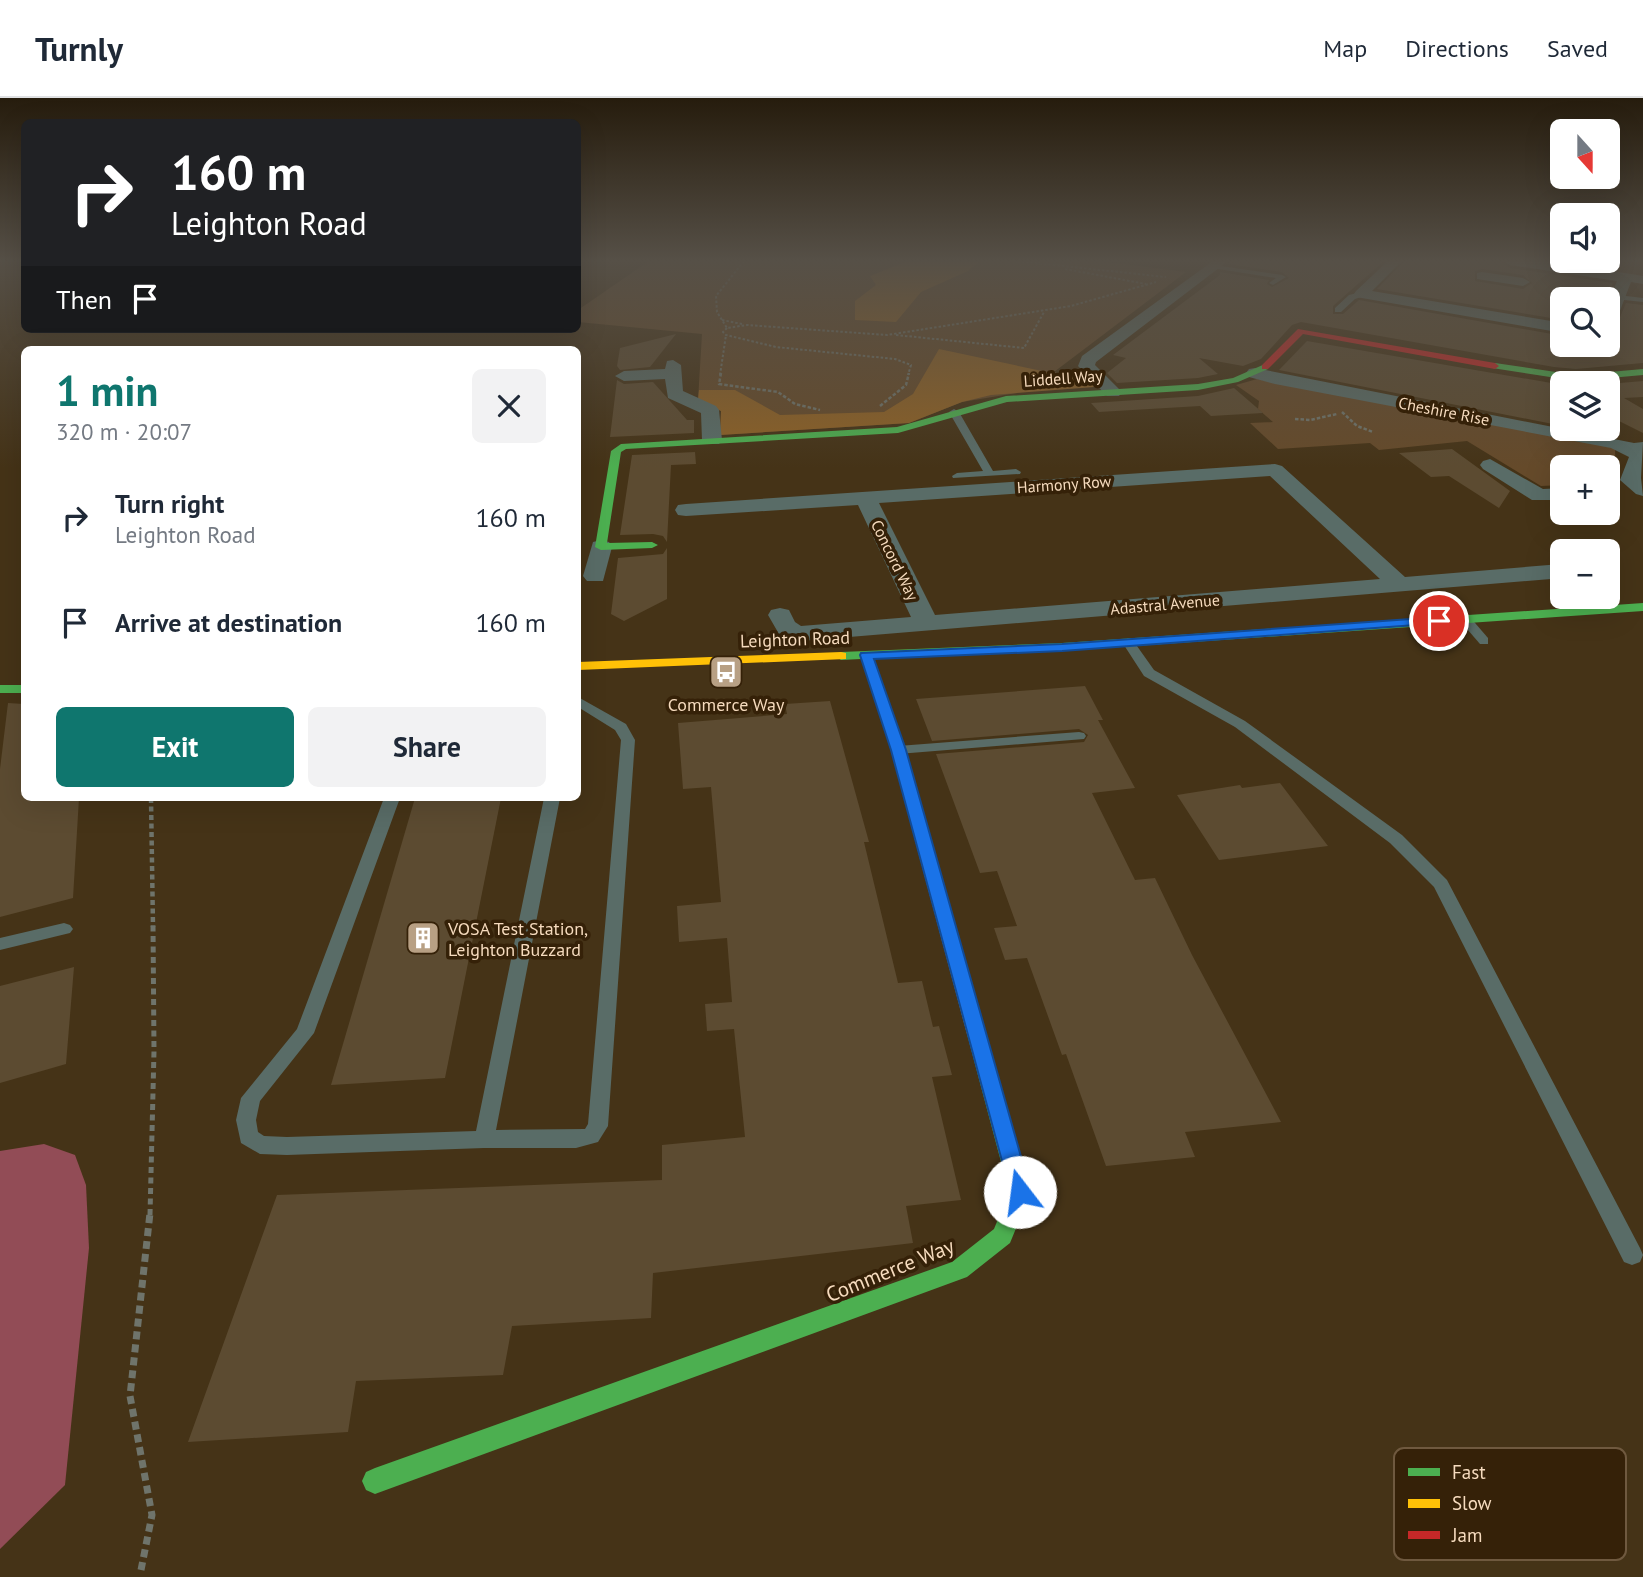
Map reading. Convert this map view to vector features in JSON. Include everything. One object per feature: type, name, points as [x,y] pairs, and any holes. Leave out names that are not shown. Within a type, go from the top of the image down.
[{"type":"street","points":[[1113,392],[1086,366],[1088,360],[1128,330]]},
{"type":"street","name":"Liddell Way","points":[[601,547],[616,451],[636,444],[898,430],[921,425],[975,404],[1006,399],[1198,387],[1234,380],[1270,365],[1301,331],[1554,376],[1576,378],[1643,372]]},
{"type":"street","points":[[624,376],[673,370],[674,394],[710,410],[712,440]]},
{"type":"street","name":"Cheshire Rise","points":[[1255,373],[1638,448]]},
{"type":"street","points":[[1638,448],[1639,456],[1630,480],[1640,489]]},
{"type":"street","points":[[1490,465],[1539,496]]},
{"type":"street","name":"Harmony Row","points":[[687,510],[1275,470],[1398,583]]},
{"type":"street","points":[[1620,489],[1640,489]]},
{"type":"street","points":[[1505,501],[1550,495]]},
{"type":"street","name":"Concord Way","points":[[865,497],[926,624]]},
{"type":"street","points":[[595,576],[601,547],[652,545]]},
{"type":"street","name":"Adastral Avenue","points":[[780,615],[783,626],[790,632],[801,633],[1550,571]]},
{"type":"street","name":"Leighton Road","points":[[581,667],[1041,648],[1643,607]]},
{"type":"street","points":[[1026,616],[1041,648]]},
{"type":"street","name":"Commerce Way","points":[[375,1481],[959,1270],[1002,1236],[1020,1192],[898,750],[866,655]]},
{"type":"street","points":[[0,689],[21,688]]},
{"type":"lane","points":[[954,412],[990,474]]},
{"type":"lane","points":[[957,476],[1016,472]]},
{"type":"lane","points":[[1465,619],[1484,641]]},
{"type":"lane","points":[[1128,642],[1149,673],[1251,733],[1396,839],[1441,884],[1632,1255]]},
{"type":"lane","points":[[391,801],[306,1033],[251,1098],[246,1120],[248,1137],[260,1145],[287,1146],[484,1139],[576,1139],[591,1136],[598,1126],[628,740],[621,727],[581,703]]},
{"type":"lane","points":[[898,750],[1079,736]]},
{"type":"lane","points":[[484,1139],[551,801]]},
{"type":"lane","points":[[0,944],[64,929]]},
{"type":"path","points":[[724,330],[719,384],[778,392],[794,404],[828,411]]},
{"type":"path","points":[[817,330],[1024,348],[1034,330]]},
{"type":"path","points":[[887,335],[920,330]]},
{"type":"path","points":[[726,335],[776,348],[895,359],[911,365],[906,385],[884,405],[873,407]]},
{"type":"path","points":[[1295,419],[1310,420],[1342,413],[1345,409]]},
{"type":"path","points":[[1342,413],[1357,426],[1373,432]]},
{"type":"path","points":[[141,1570],[152,1514],[130,1396],[152,1199],[154,1051],[151,801]]},
{"type":"shaded area","points":[[661,330],[1109,330],[1054,372],[1089,381],[962,402],[909,423],[720,435],[721,411],[698,400],[702,334]]},
{"type":"shaded area","points":[[939,349],[1089,381],[1094,387],[991,395],[962,402],[909,423],[720,435],[721,411],[698,400],[699,390],[735,390],[780,415],[884,412],[913,394]]},
{"type":"shaded area","points":[[1257,379],[1550,435],[1550,441],[1579,441],[1615,448],[1615,455],[1550,455],[1550,486],[1541,486],[1467,441],[1379,450],[1370,443],[1278,449],[1250,423],[1273,422],[1258,409],[1259,401],[1236,385]]},
{"type":"shaded area","points":[[44,1144],[75,1155],[86,1185],[89,1248],[65,1485],[0,1549],[0,1151]]},
{"type":"building","points":[[1146,330],[1287,330],[1261,359],[1243,366],[1199,358],[1218,374],[1198,378],[1117,383],[1107,373],[1126,358],[1113,355]]},
{"type":"building","points":[[1346,330],[1529,330],[1550,334],[1550,357],[1620,357],[1620,330],[1643,330],[1643,363],[1576,369]]},
{"type":"building","points":[[676,334],[650,367],[620,370],[617,366],[620,348]]},
{"type":"building","points":[[1307,341],[1550,383],[1550,423],[1279,370]]},
{"type":"building","points":[[617,380],[624,384],[653,382],[687,420],[694,420],[694,433],[610,437]]},
{"type":"building","points":[[1643,381],[1643,397],[1624,398],[1643,409],[1643,433],[1620,422],[1620,383]]},
{"type":"building","points":[[1234,388],[1263,413],[1211,416],[1200,406],[1099,412],[1091,403],[1198,396]]},
{"type":"building","points":[[1452,449],[1510,491],[1499,508],[1449,476],[1431,477],[1399,453]]},
{"type":"building","points":[[695,452],[696,464],[671,465],[667,542],[663,536],[653,534],[620,535],[632,455]]},
{"type":"building","points":[[667,548],[667,599],[624,621],[611,614],[618,558],[663,554]]},
{"type":"building","points":[[1085,686],[1103,720],[1098,720],[1135,788],[1092,793],[1135,880],[1155,878],[1192,955],[1281,1122],[1185,1132],[1195,1157],[1106,1166],[1066,1054],[1062,1055],[1027,958],[1005,960],[994,928],[1017,926],[997,871],[980,873],[936,754],[1084,742],[1088,735],[1079,729],[932,741],[916,699]]},
{"type":"building","points":[[830,701],[869,842],[864,842],[898,983],[922,981],[933,1027],[939,1026],[952,1075],[932,1077],[961,1200],[906,1206],[913,1243],[653,1273],[651,1318],[512,1326],[503,1375],[356,1381],[348,1432],[188,1442],[277,1195],[662,1180],[662,1145],[745,1137],[734,1029],[707,1031],[705,1004],[732,1002],[727,938],[679,942],[677,906],[721,902],[711,787],[683,789],[678,723],[787,714],[785,704]]},
{"type":"building","points":[[8,703],[21,704],[21,801],[79,801],[73,898],[0,917],[0,769]]},
{"type":"building","points":[[1280,783],[1328,846],[1219,860],[1177,795],[1240,785],[1242,788]]},
{"type":"building","name":"VOSA Test Station, Leighton Buzzard","points":[[414,801],[500,801],[445,1078],[331,1085]]},
{"type":"building","points":[[74,967],[66,1064],[0,1083],[0,986]]},
{"type":"traffic: fast","points":[[1495,366],[1576,378],[1643,372]]},
{"type":"traffic: fast","points":[[652,545],[601,547],[616,451],[624,446],[898,430],[1006,399],[1198,387],[1235,380],[1265,367]]},
{"type":"traffic: fast","points":[[841,656],[1062,647],[1643,607]]},
{"type":"traffic: fast","points":[[866,655],[898,750],[920,829]]},
{"type":"traffic: fast","points":[[0,689],[21,689]]},
{"type":"traffic: fast","points":[[375,1481],[959,1270],[1002,1236],[1020,1192],[976,1034]]},
{"type":"traffic: slow","points":[[581,666],[841,656]]},
{"type":"traffic: slow","points":[[920,829],[976,1034]]},
{"type":"traffic: jam","points":[[1265,367],[1301,331],[1495,366]]},
{"type":"place","name":"Commerce Way","points":[[726,672]]},
{"type":"place","name":"VOSA Test Station, Leighton Buzzard","points":[[423,938]]},
{"type":"route","points":[[1020,1192],[898,750],[866,655],[1062,648],[1439,621]]}]
